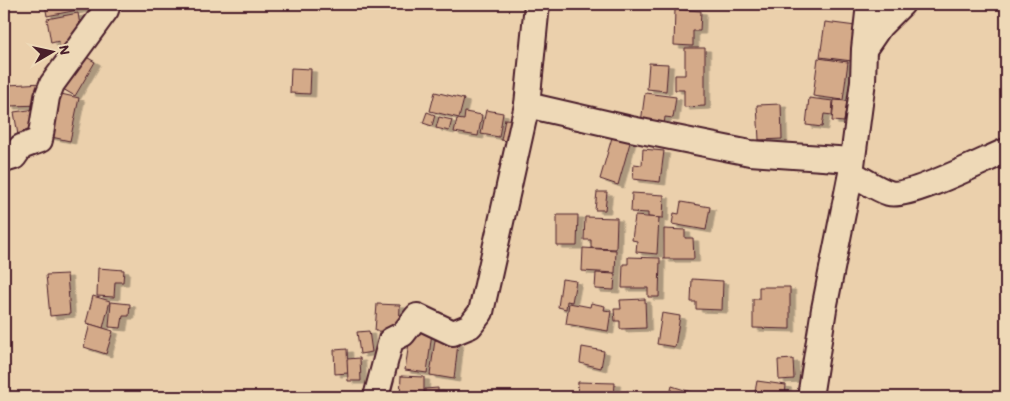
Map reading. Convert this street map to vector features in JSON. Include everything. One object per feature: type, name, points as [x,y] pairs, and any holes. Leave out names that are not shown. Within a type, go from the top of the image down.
[{"type":"street","points":[[4,160],[14,157],[21,147],[40,140],[47,97],[52,84],[106,10],[108,4]]},
{"type":"street","points":[[376,397],[391,340],[403,334],[417,316],[453,333],[470,326],[479,317],[527,105],[537,4]]},
{"type":"street","points":[[810,397],[824,309],[851,167],[863,81],[869,4]]},
{"type":"street","points":[[864,49],[880,26],[902,4]]},
{"type":"street","points":[[527,105],[750,153],[851,167],[890,193],[899,194],[926,185],[1006,151]]},
{"type":"building","points":[[45,4],[92,4],[93,7],[47,16]]},
{"type":"building","points":[[675,9],[701,11],[700,31],[693,31],[693,46],[674,45]]},
{"type":"building","points":[[78,13],[82,38],[75,48],[60,51],[59,41],[51,43],[47,19]]},
{"type":"building","points":[[825,22],[856,26],[852,61],[820,57]]},
{"type":"building","points":[[685,48],[705,48],[705,106],[684,107],[684,90],[675,90],[675,75],[685,75]]},
{"type":"building","points":[[76,51],[95,62],[75,96],[56,85]]},
{"type":"building","points":[[818,58],[848,62],[843,100],[813,96]]},
{"type":"building","points":[[649,63],[668,64],[666,91],[647,89]]},
{"type":"building","points":[[291,68],[311,69],[310,94],[290,93]]},
{"type":"building","points":[[43,83],[43,105],[9,106],[8,85]]},
{"type":"building","points":[[52,92],[79,98],[70,141],[42,135]]},
{"type":"building","points":[[435,92],[464,99],[459,118],[430,111]]},
{"type":"building","points":[[645,93],[676,97],[673,118],[665,117],[663,133],[640,130]]},
{"type":"building","points":[[809,98],[833,101],[832,115],[824,114],[822,127],[806,125]]},
{"type":"building","points":[[834,100],[847,101],[844,122],[832,121]]},
{"type":"building","points":[[781,104],[782,139],[759,140],[757,105]]},
{"type":"building","points":[[36,109],[40,132],[18,135],[14,112]]},
{"type":"building","points":[[486,110],[503,113],[499,137],[481,134]]},
{"type":"building","points":[[427,112],[435,115],[432,126],[423,123]]},
{"type":"building","points":[[465,112],[482,115],[478,136],[454,132],[457,119],[464,120]]},
{"type":"building","points":[[439,117],[452,120],[449,131],[436,128]]},
{"type":"building","points":[[505,119],[519,120],[515,142],[501,140]]},
{"type":"building","points":[[613,134],[631,139],[618,185],[600,179]]},
{"type":"building","points":[[643,149],[664,151],[660,182],[633,179],[634,164],[642,165]]},
{"type":"building","points":[[597,192],[607,192],[605,210],[595,210]]},
{"type":"building","points":[[632,193],[664,195],[663,218],[648,217],[648,213],[631,212]]},
{"type":"building","points":[[681,202],[710,207],[706,230],[672,224],[674,213],[679,214]]},
{"type":"building","points":[[557,215],[578,215],[577,246],[557,246]]},
{"type":"building","points":[[635,216],[659,218],[657,254],[636,252],[637,241],[632,240]]},
{"type":"building","points":[[585,217],[617,218],[616,249],[591,248],[591,240],[584,240]]},
{"type":"building","points":[[664,229],[685,230],[685,238],[693,238],[694,259],[664,259]]},
{"type":"building","points":[[583,248],[616,250],[615,273],[582,271]]},
{"type":"building","points":[[628,257],[660,258],[659,297],[648,297],[648,288],[622,288],[623,264],[628,264]]},
{"type":"building","points":[[98,268],[124,270],[123,282],[115,282],[114,297],[97,296]]},
{"type":"building","points":[[596,273],[615,274],[614,290],[595,289]]},
{"type":"building","points":[[67,274],[70,314],[50,316],[46,275]]},
{"type":"building","points":[[562,279],[576,281],[572,302],[567,301],[566,309],[558,307]]},
{"type":"building","points":[[692,279],[723,281],[722,310],[696,309],[696,302],[691,302]]},
{"type":"building","points":[[759,287],[790,287],[790,329],[753,328],[753,299],[759,299]]},
{"type":"building","points":[[93,296],[110,301],[103,328],[86,323]]},
{"type":"building","points":[[645,299],[646,328],[620,329],[620,321],[615,321],[614,309],[621,309],[620,300]]},
{"type":"building","points":[[111,302],[130,304],[129,316],[123,316],[121,328],[109,327]]},
{"type":"building","points":[[569,303],[590,307],[591,303],[605,306],[604,310],[611,311],[608,331],[566,324]]},
{"type":"building","points":[[377,304],[400,305],[399,332],[375,331]]},
{"type":"building","points":[[662,313],[680,316],[675,347],[657,344]]},
{"type":"building","points":[[90,324],[113,331],[106,354],[84,347]]},
{"type":"building","points":[[411,329],[432,332],[427,373],[405,370]]},
{"type":"building","points":[[369,331],[372,352],[360,354],[357,332]]},
{"type":"building","points":[[435,340],[458,343],[454,379],[430,375]]},
{"type":"building","points":[[582,347],[604,351],[601,368],[580,363]]},
{"type":"building","points":[[347,349],[348,373],[335,374],[334,350]]},
{"type":"building","points":[[360,358],[361,381],[348,381],[347,359]]},
{"type":"building","points":[[793,359],[794,379],[779,380],[778,360]]},
{"type":"building","points":[[401,376],[424,377],[424,397],[400,397]]},
{"type":"building","points":[[757,381],[786,385],[785,397],[754,397]]},
{"type":"building","points":[[578,382],[615,383],[614,397],[577,397]]},
{"type":"building","points":[[672,386],[703,396],[669,397]]},
{"type":"building","points":[[438,388],[438,397],[425,397],[425,389]]},
{"type":"building","points":[[627,391],[652,397],[625,397]]}]
